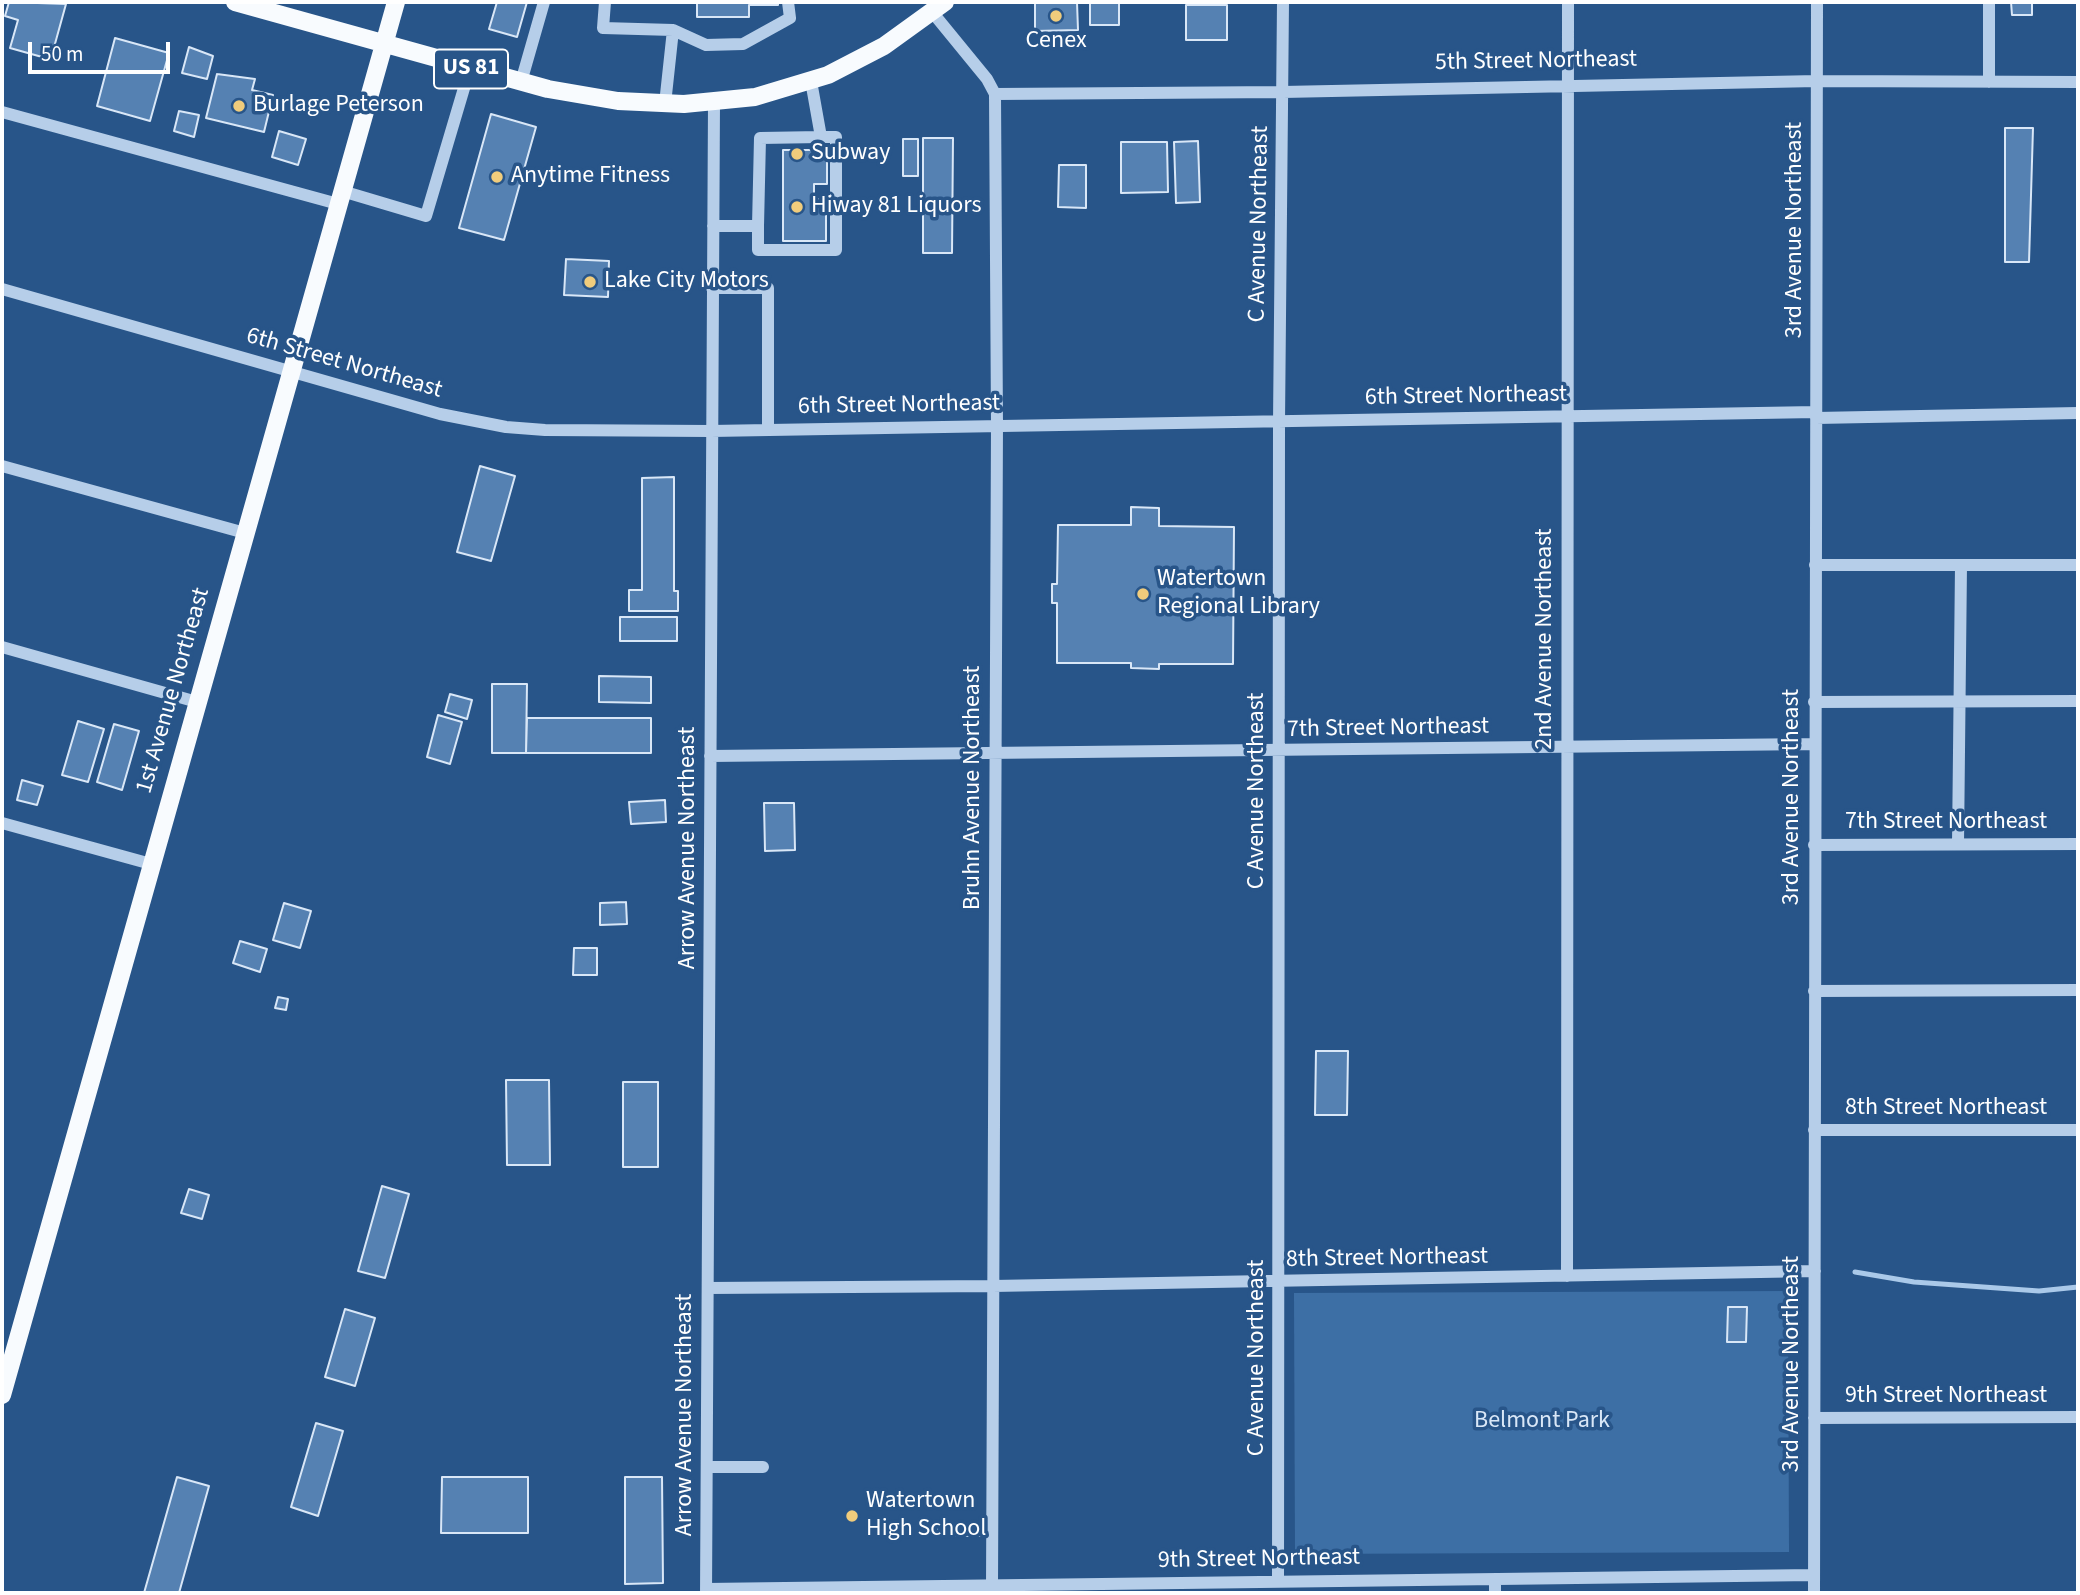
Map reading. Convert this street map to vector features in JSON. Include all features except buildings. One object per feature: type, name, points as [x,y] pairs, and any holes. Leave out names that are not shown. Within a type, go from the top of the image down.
[{"type":"main road","name":"US 81","points":[[235,2],[521,82],[582,96],[665,104],[714,103],[768,95],[811,81],[868,55],[939,7]]},
{"type":"main road","name":"1st Avenue Northeast","points":[[2,1395],[396,2]]},
{"type":"street","points":[[521,82],[544,2]]},
{"type":"street","points":[[605,2],[603,28],[673,30],[706,46],[743,44],[790,18],[788,2]]},
{"type":"street","name":"C Avenue Northeast","points":[[1278,1581],[1279,422],[1283,2]]},
{"type":"street","name":"2nd Avenue Northeast","points":[[1567,1276],[1568,2]]},
{"type":"street","name":"3rd Avenue Northeast","points":[[1814,1593],[1817,2]]},
{"type":"street","points":[[1989,2],[1989,82]]},
{"type":"street","points":[[939,7],[995,94]]},
{"type":"street","points":[[665,104],[673,30]]},
{"type":"street","points":[[2,112],[426,216],[470,68]]},
{"type":"street","points":[[811,81],[821,137]]},
{"type":"street","name":"5th Street Northeast","points":[[995,94],[1283,92],[1817,81],[2078,82]]},
{"type":"street","name":"Bruhn Avenue Northeast","points":[[992,1585],[997,425],[995,94]]},
{"type":"street","name":"Arrow Avenue Northeast","points":[[706,1591],[714,103]]},
{"type":"street","points":[[821,137],[836,137],[836,250],[758,250],[760,138],[821,137]]},
{"type":"street","points":[[713,226],[758,226]]},
{"type":"street","points":[[712,288],[768,288],[768,430]]},
{"type":"street","name":"6th Street Northeast","points":[[2,289],[440,414],[506,427],[568,431],[1279,422],[1567,415],[2078,413]]},
{"type":"street","points":[[2,466],[245,533]]},
{"type":"street","points":[[1815,565],[2078,565]]},
{"type":"street","points":[[1958,844],[1961,565]]},
{"type":"street","points":[[2,647],[197,702]]},
{"type":"street","points":[[1814,702],[2078,701]]},
{"type":"street","name":"7th Street Northeast","points":[[710,756],[1814,744]]},
{"type":"street","points":[[2,824],[151,864]]},
{"type":"street","name":"7th Street Northeast","points":[[1814,845],[2078,844]]},
{"type":"street","points":[[1814,991],[2078,990]]},
{"type":"street","name":"8th Street Northeast","points":[[1814,1130],[2078,1130]]},
{"type":"street","name":"8th Street Northeast","points":[[708,1288],[1279,1282],[1815,1271]]},
{"type":"street","name":"9th Street Northeast","points":[[1814,1418],[2078,1417]]},
{"type":"street","points":[[707,1466],[763,1467]]},
{"type":"street","points":[[943,1531],[992,1531]]},
{"type":"street","name":"9th Street Northeast","points":[[706,1591],[992,1585],[1117,1588],[1278,1581],[1814,1575]]},
{"type":"street","points":[[1494,1579],[1495,1593]]},
{"type":"green space","name":"Belmont Park","points":[[1788,1291],[1789,1552],[1295,1554],[1294,1293]]},
{"type":"waterway","points":[[1855,1272],[1914,1282],[2039,1291],[2078,1287]]},
{"type":"place","name":"Cenex","points":[[1056,16]]},
{"type":"place","name":"Burlage Peterson","points":[[239,106]]},
{"type":"place","name":"Subway","points":[[797,154]]},
{"type":"place","name":"Anytime Fitness","points":[[497,177]]},
{"type":"place","name":"Hiway 81 Liquors","points":[[797,207]]},
{"type":"place","name":"Lake City Motors","points":[[590,282]]},
{"type":"place","name":"Watertown Regional Library","points":[[1143,594]]},
{"type":"place","name":"Watertown High School","points":[[852,1516]]}]
